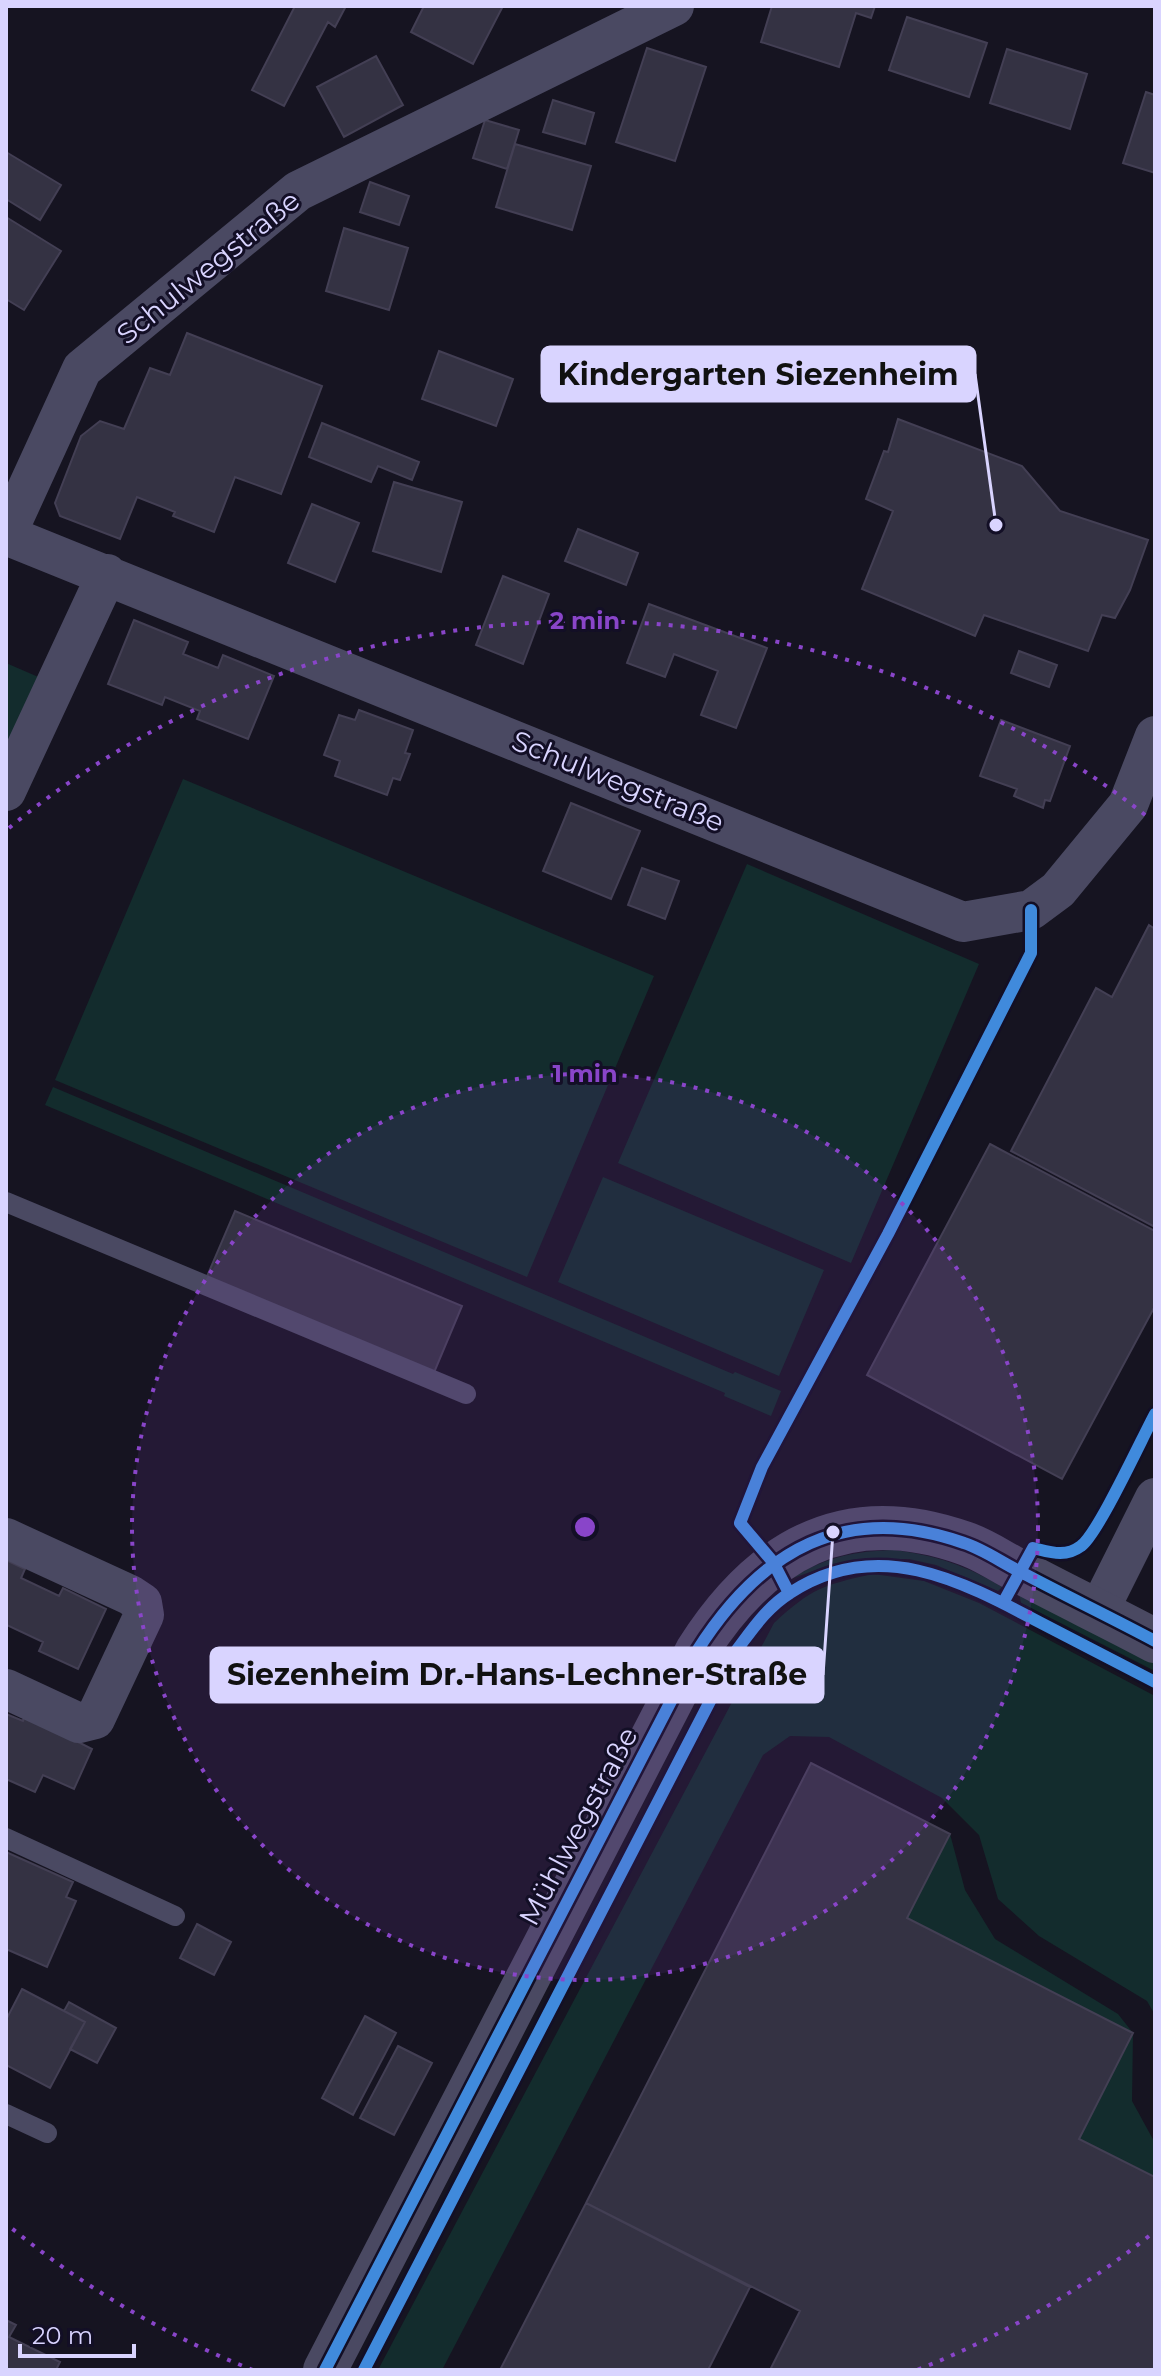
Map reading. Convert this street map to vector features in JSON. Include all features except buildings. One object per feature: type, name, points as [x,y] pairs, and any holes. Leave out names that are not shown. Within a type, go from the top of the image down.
[{"type":"street","name":"Schulwegstraße","points":[[674,6],[298,191],[82,369],[6,535],[963,922],[1031,910],[1058,890],[1128,805],[1155,736]]},
{"type":"street","points":[[6,791],[107,574]]},
{"type":"street","points":[[1098,1612],[1155,1498]]},
{"type":"street","name":"Mühlwegstraße","points":[[325,2370],[697,1651],[716,1620],[742,1589],[773,1562],[833,1532],[901,1527],[966,1543],[1155,1641]]},
{"type":"street","points":[[6,1538],[130,1595],[142,1603],[144,1615],[95,1719],[79,1723],[6,1689]]},
{"type":"lane","points":[[6,1202],[466,1394]]},
{"type":"lane","points":[[6,1838],[175,1916]]},
{"type":"lane","points":[[6,2114],[47,2133]]},
{"type":"green space","points":[[6,663],[43,679],[6,751]]},
{"type":"green space","points":[[183,779],[654,976],[527,1277],[55,1080]]},
{"type":"green space","points":[[747,864],[979,964],[851,1263],[618,1163]]},
{"type":"green space","points":[[53,1087],[733,1374],[735,1372],[781,1391],[771,1416],[724,1396],[725,1393],[45,1105]]},
{"type":"green space","points":[[603,1177],[824,1270],[779,1376],[558,1282]]},
{"type":"green space","points":[[894,1550],[950,1562],[1002,1587],[998,1591],[936,1565],[909,1559],[862,1559],[833,1564],[793,1578],[841,1556]]},
{"type":"green space","points":[[873,1574],[924,1581],[979,1603],[1155,1696],[1155,2015],[1147,2001],[1039,1936],[998,1899],[979,1835],[942,1798],[829,1737],[790,1736],[763,1755],[442,2370],[378,2370],[774,1623],[798,1602],[819,1590]]},
{"type":"green space","points":[[1019,1593],[1155,1662],[1155,1671],[1021,1603]]},
{"type":"green space","points":[[950,1834],[965,1890],[995,1939],[1118,2014],[1133,2033],[907,1918]]},
{"type":"green space","points":[[1133,2033],[1132,2101],[1155,2143],[1155,2177],[1079,2139]]},
{"type":"cycle path","points":[[789,1593],[773,1562],[740,1523],[762,1467],[888,1234],[1031,953],[1031,910]]},
{"type":"cycle path","points":[[1003,1603],[1033,1548],[1069,1552],[1089,1538],[1155,1414]]},
{"type":"cycle path","points":[[325,2370],[697,1651],[749,1586],[778,1561],[810,1543],[844,1532],[881,1528],[921,1531],[978,1549],[1155,1641]]},
{"type":"cycle path","points":[[364,2370],[736,1651],[774,1605],[822,1576],[855,1568],[886,1566],[918,1570],[980,1592],[1155,1682]]},
{"type":"place","name":"Kindergarten Siezenheim","points":[[996,525]]},
{"type":"place","name":"Siezenheim Dr.-Hans-Lechner-Straße","points":[[833,1532]]}]
